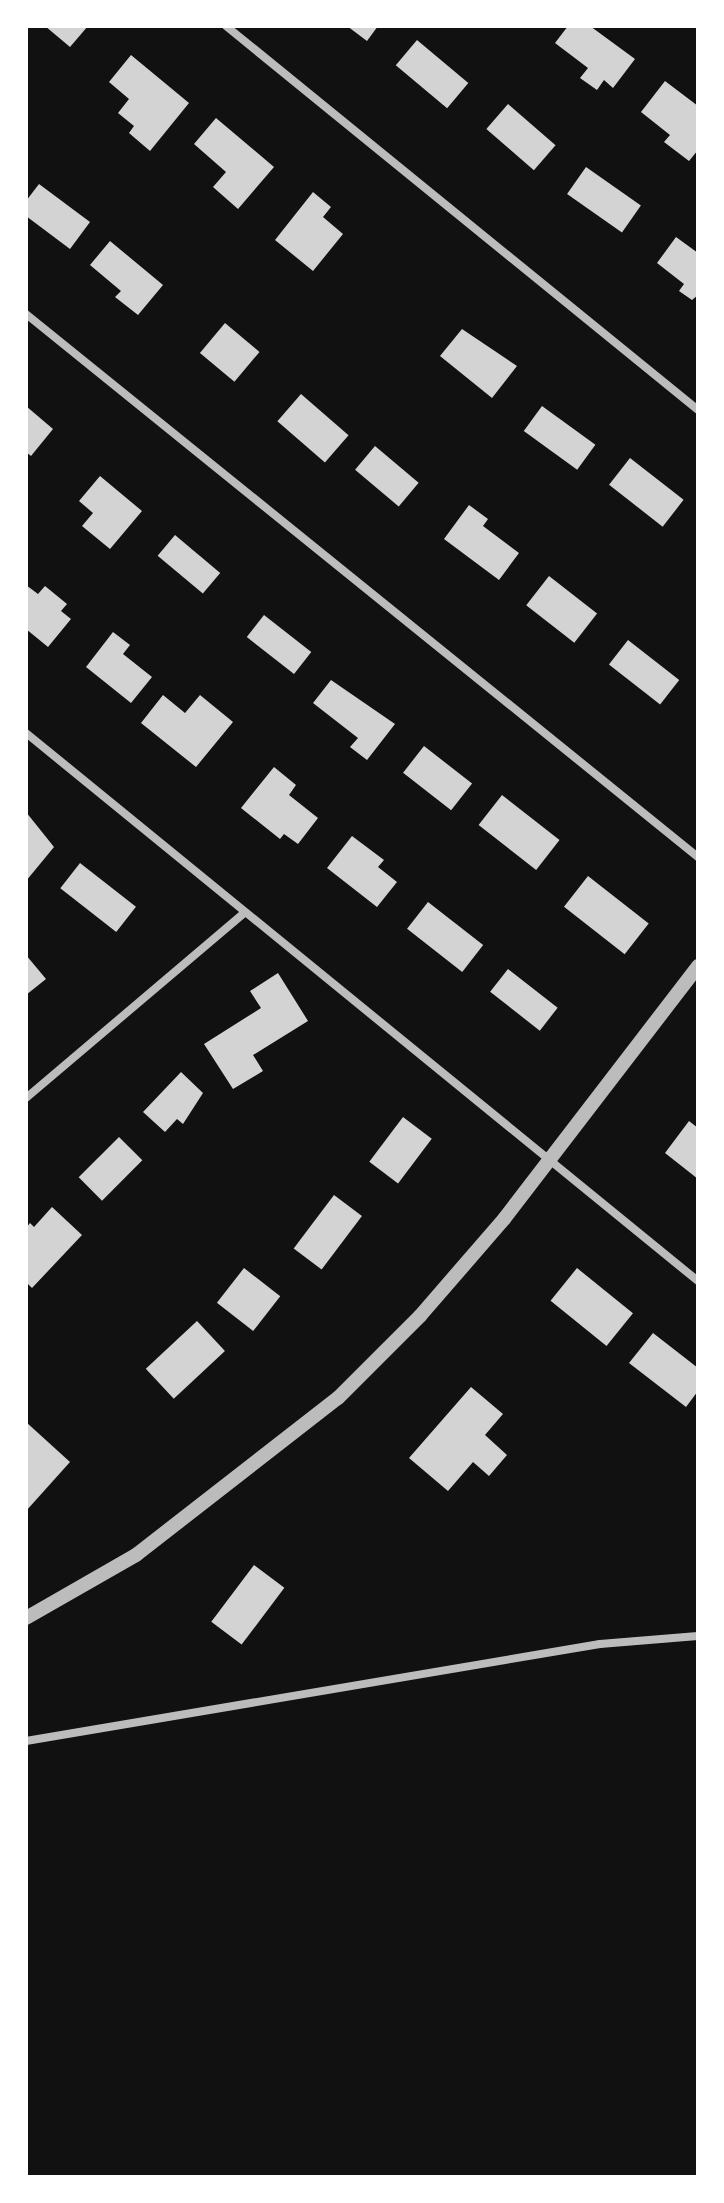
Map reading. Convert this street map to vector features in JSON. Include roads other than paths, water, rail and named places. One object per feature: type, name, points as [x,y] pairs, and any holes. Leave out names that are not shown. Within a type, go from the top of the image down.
[{"type":"street","points":[[226,26],[698,410]]},
{"type":"street","points":[[26,314],[698,857]]},
{"type":"street","points":[[26,733],[698,1281]]},
{"type":"street","points":[[26,1098],[245,912]]},
{"type":"street","points":[[26,1618],[136,1555],[338,1398],[439,1294],[550,1161],[698,966]]},
{"type":"street","points":[[26,1741],[600,1644],[698,1636]]}]
